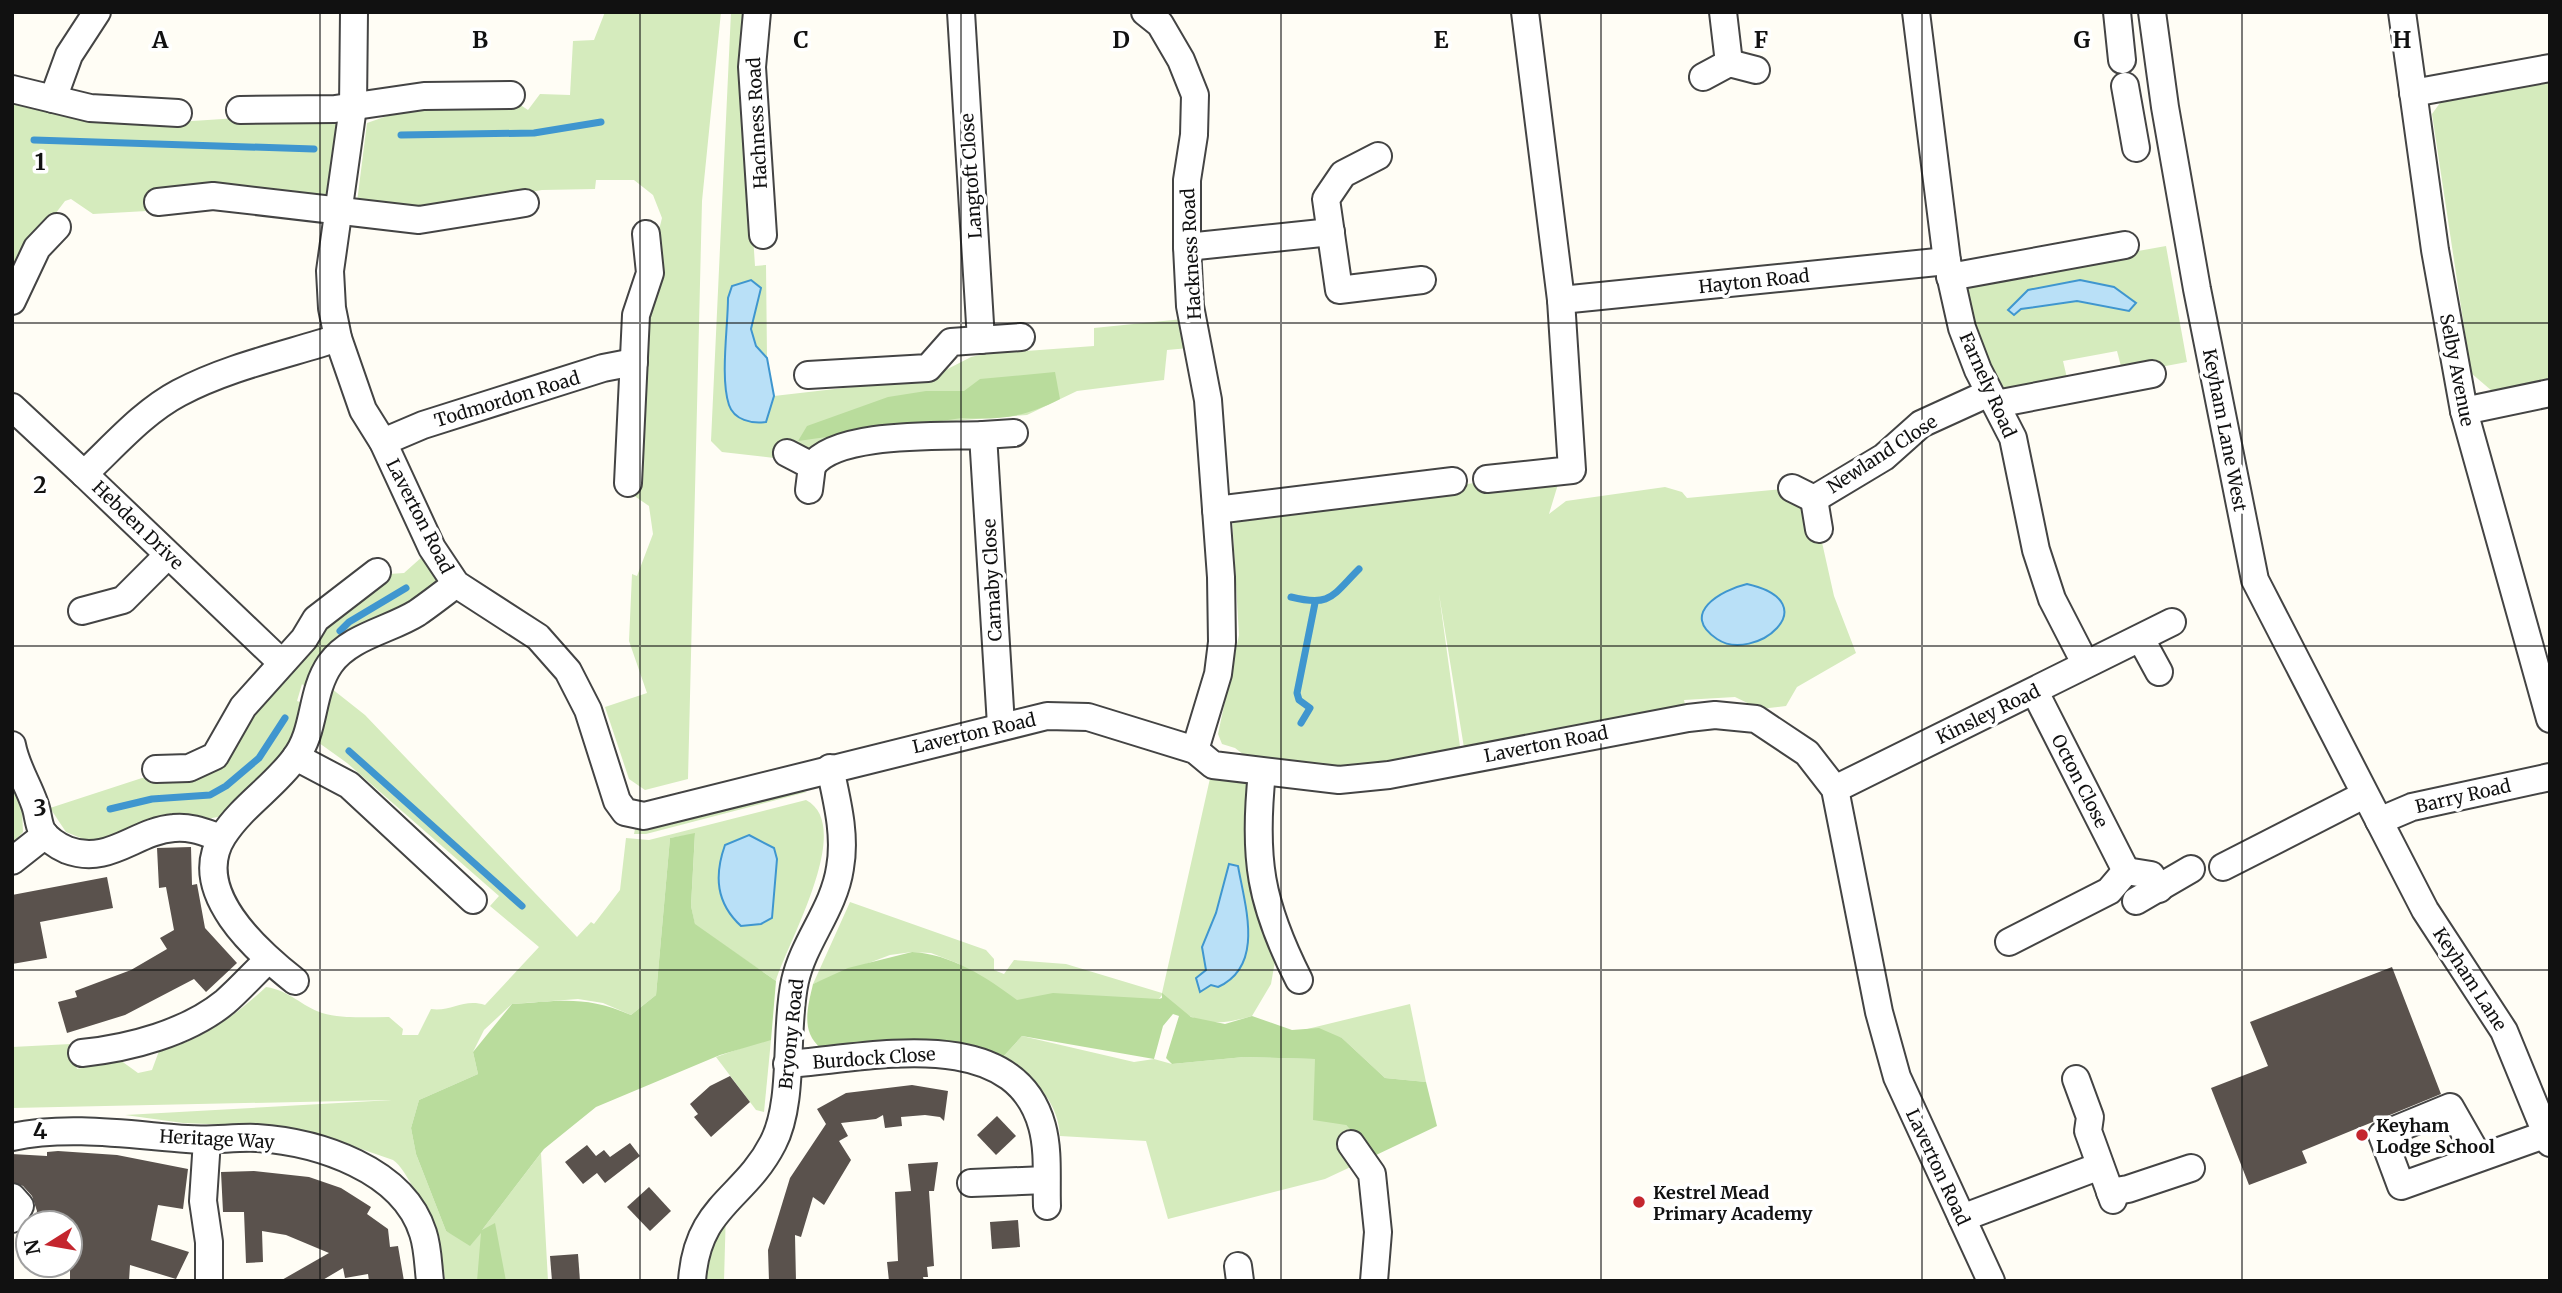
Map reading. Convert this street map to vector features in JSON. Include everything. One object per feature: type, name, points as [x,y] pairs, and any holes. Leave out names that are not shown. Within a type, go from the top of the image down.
[{"type":"street","points":[[31,94],[69,55],[97,12]]},
{"type":"street","name":"Laverton Road","points":[[354,12],[353,107],[330,271],[332,308],[338,338],[363,410],[383,442],[432,548],[456,584],[538,637],[555,654],[581,693],[617,801],[628,814],[644,816],[1000,725],[1047,716],[1088,717],[1195,750],[1213,765],[1339,780],[1389,775],[1581,737],[1715,715],[1756,719],[1807,753],[1835,789],[1879,1012],[1897,1077],[1991,1281]]},
{"type":"street","name":"Hachness Road","points":[[757,12],[752,66],[763,235]]},
{"type":"street","name":"Langtoft Close","points":[[961,12],[981,340]]},
{"type":"street","points":[[1487,479],[1572,470],[1561,300],[1525,12]]},
{"type":"street","points":[[1723,12],[1729,62]]},
{"type":"street","name":"Farnely Road","points":[[1916,12],[1948,269],[1962,328],[2013,438],[2036,550],[2052,599],[2085,663]]},
{"type":"street","points":[[2117,12],[2122,60]]},
{"type":"street","name":"Keyham Lane West","points":[[2152,12],[2165,107],[2255,580],[2378,821]]},
{"type":"street","name":"Selby Avenue","points":[[2402,12],[2435,250],[2464,411],[2550,719]]},
{"type":"street","name":"Hackness Road","points":[[1160,16],[1195,95],[1195,135],[1188,180],[1187,247],[1190,306],[1208,400],[1216,510],[1222,642],[1218,674],[1195,750]]},
{"type":"street","points":[[1703,77],[1729,62],[1756,70]]},
{"type":"street","points":[[2413,93],[2550,68]]},
{"type":"street","points":[[2126,86],[2136,148]]},
{"type":"street","points":[[31,94],[90,108],[178,113]]},
{"type":"street","points":[[240,110],[353,107],[424,96],[511,95]]},
{"type":"street","points":[[2131,114],[2165,107]]},
{"type":"street","points":[[1378,156],[1343,174],[1326,199],[1339,290],[1422,280]]},
{"type":"street","points":[[158,202],[213,196],[419,220],[525,203]]},
{"type":"street","points":[[12,301],[37,248],[57,227]]},
{"type":"street","points":[[1187,247],[1331,232]]},
{"type":"street","points":[[628,483],[636,315],[650,272],[646,234]]},
{"type":"street","name":"Hayton Road","points":[[1561,300],[1948,269],[2125,245]]},
{"type":"street","points":[[808,375],[928,368],[951,342],[1021,337]]},
{"type":"street","name":"Hebden Drive","points":[[273,672],[168,555],[84,474],[137,424],[177,394],[218,376],[338,338]]},
{"type":"street","name":"Todmordon Road","points":[[383,442],[423,425],[603,368],[634,362]]},
{"type":"street","name":"Newland Close","points":[[1819,529],[1803,494],[1884,457],[1922,424],[1993,399],[2151,374]]},
{"type":"street","points":[[2464,411],[2550,393]]},
{"type":"street","points":[[12,407],[84,474]]},
{"type":"street","points":[[787,453],[810,478],[823,454],[852,443],[1014,433]]},
{"type":"street","name":"Carnaby Close","points":[[983,435],[1000,725]]},
{"type":"street","points":[[1216,510],[1453,481]]},
{"type":"street","points":[[82,611],[123,600],[168,555]]},
{"type":"street","points":[[156,769],[190,768],[215,756],[243,707],[304,639],[316,620],[377,572]]},
{"type":"street","points":[[295,981],[268,960],[228,912],[219,896],[215,873],[221,838],[240,813],[282,776],[296,757],[308,735],[315,697],[331,662],[375,632],[416,614],[456,584]]},
{"type":"street","name":"Kinsley Road","points":[[1835,789],[2172,622]]},
{"type":"street","points":[[2141,639],[2159,672]]},
{"type":"street","name":"Octon Close","points":[[2035,692],[2136,885]]},
{"type":"street","points":[[12,745],[30,841],[89,855],[106,853],[174,828],[190,829],[221,838]]},
{"type":"street","points":[[296,757],[349,785],[473,900]]},
{"type":"street","name":"Bryony Road","points":[[692,1281],[698,1245],[710,1219],[756,1169],[777,1135],[795,979],[828,906],[840,869],[840,816],[830,768]]},
{"type":"street","points":[[1262,772],[1256,828],[1259,866],[1269,913],[1299,980]]},
{"type":"street","name":"Barry Road","points":[[2378,821],[2412,807],[2550,776]]},
{"type":"street","points":[[2222,867],[2364,795]]},
{"type":"street","name":"Keyham Lane","points":[[2378,821],[2425,909],[2504,1031],[2548,1139]]},
{"type":"street","points":[[2009,943],[2136,885],[2191,869]]},
{"type":"street","points":[[82,1053],[133,1053],[192,1024],[234,992],[268,960]]},
{"type":"street","name":"Burdock Close","points":[[787,1064],[924,1052],[969,1058],[993,1067],[1019,1087],[1037,1111],[1045,1137],[1047,1193],[971,1184]]},
{"type":"street","points":[[2076,1079],[2090,1117],[2088,1131],[2112,1196],[2191,1168]]},
{"type":"street","name":"Heritage Way","points":[[12,1137],[41,1133],[120,1134],[207,1140],[260,1139],[302,1146],[350,1162],[381,1177],[399,1194],[420,1226],[430,1281]]},
{"type":"street","points":[[2478,1156],[2548,1139]]},
{"type":"street","points":[[207,1140],[203,1201],[209,1242],[208,1281]]},
{"type":"street","points":[[1351,1144],[1372,1174],[1378,1232],[1374,1281]]},
{"type":"street","points":[[1962,1218],[2100,1166]]},
{"type":"street","points":[[12,1197],[20,1206],[12,1220]]},
{"type":"green space","points":[[605,12],[721,12],[702,201],[688,779],[645,790],[629,779],[605,707],[647,693],[629,641],[632,574],[637,576],[653,534],[649,506],[633,495],[649,304],[663,262],[658,234],[662,218],[653,195],[634,180],[596,180],[595,189],[542,190],[421,211],[357,202],[367,123],[410,108],[519,104],[528,110],[540,94],[570,95],[573,41],[594,40]]},
{"type":"green space","points":[[731,12],[742,12],[742,67],[755,266],[766,265],[767,358],[774,396],[930,378],[971,357],[984,354],[1094,346],[1094,328],[1183,319],[1189,348],[1167,350],[1164,380],[1077,391],[1027,415],[925,423],[856,432],[808,450],[782,442],[774,458],[722,452],[711,441]]},
{"type":"green space","points":[[2550,79],[2550,378],[2492,391],[2471,373],[2432,114],[2445,96]]},
{"type":"green space","points":[[12,100],[177,122],[238,118],[337,118],[325,202],[151,198],[147,211],[93,214],[71,199],[65,201],[24,255],[12,280]]},
{"type":"green space","points":[[2166,246],[2187,362],[2123,374],[2117,351],[2063,361],[2067,378],[1999,394],[1975,331],[1965,282]]},
{"type":"green space","points":[[1055,372],[1060,399],[1024,413],[1001,418],[962,418],[798,441],[807,426],[888,397],[926,391],[964,391],[980,379]]},
{"type":"green space","points":[[1562,471],[1549,514],[1566,501],[1665,487],[1682,492],[1687,498],[1792,488],[1819,529],[1834,596],[1856,653],[1797,687],[1786,706],[1760,709],[1735,697],[1684,700],[1688,718],[1466,760],[1439,594],[1462,761],[1265,771],[1235,748],[1222,744],[1218,734],[1239,635],[1232,516]]},
{"type":"green space","points":[[432,548],[456,584],[322,681],[365,715],[577,937],[591,922],[594,924],[620,890],[626,838],[649,840],[806,800],[819,814],[824,834],[814,887],[776,981],[695,925],[691,906],[695,834],[670,838],[656,995],[631,1015],[603,1003],[578,999],[512,1004],[484,1030],[473,1052],[478,1074],[419,1100],[411,1128],[416,1154],[446,1231],[472,1243],[541,1153],[548,1281],[445,1281],[438,1241],[429,1218],[405,1173],[393,1160],[318,1134],[283,1127],[183,1123],[125,1115],[392,1100],[12,1108],[12,1047],[71,1044],[77,1069],[120,1060],[138,1073],[152,1070],[159,1051],[204,1034],[242,1008],[266,987],[330,1015],[389,1017],[403,1029],[402,1035],[418,1035],[431,1009],[471,1003],[485,1005],[539,947],[490,906],[499,896],[347,763],[308,735],[315,697],[302,684],[297,701],[300,702],[296,730],[286,756],[223,816],[88,841],[66,832],[50,808],[142,778],[203,776],[223,765],[260,699],[325,620],[389,574],[404,573]]},
{"type":"green space","points":[[1213,765],[1265,772],[1278,944],[1271,984],[1252,1016],[1225,1022],[1203,1021],[1183,1012],[1162,995],[1159,999],[1017,1001],[957,963],[931,953],[890,955],[813,984],[850,902],[986,950],[994,959],[994,970],[1004,974],[1014,960],[1066,964],[1162,993]]},
{"type":"green space","points":[[12,768],[29,807],[22,811],[23,832],[12,844]]},
{"type":"green space","points":[[797,791],[807,792],[646,834],[634,834],[635,829]]},
{"type":"green space","points":[[695,833],[691,906],[695,924],[776,981],[771,1040],[720,1055],[596,1107],[544,1149],[482,1230],[495,1223],[506,1281],[477,1281],[481,1233],[470,1246],[446,1231],[416,1154],[411,1128],[419,1100],[478,1074],[473,1052],[512,1004],[586,1002],[631,1015],[656,995],[670,838]]},
{"type":"green space","points":[[912,952],[954,962],[980,975],[1017,1000],[1053,993],[1159,999],[1162,998],[1162,993],[1191,1017],[1225,1024],[1252,1016],[1292,1030],[1319,1028],[1342,1038],[1385,1078],[1426,1082],[1437,1126],[1374,1156],[1346,1125],[1313,1120],[1315,1059],[1244,1057],[1172,1064],[1166,1058],[1179,1016],[1173,1014],[1163,1026],[1154,1059],[1022,1036],[1002,1058],[981,1049],[936,1041],[821,1048],[814,1042],[807,1018],[813,984],[848,968]]},
{"type":"green space","points":[[1410,1004],[1426,1082],[1385,1078],[1342,1038],[1299,1031]]},
{"type":"green space","points":[[1022,1036],[1134,1062],[1154,1059],[1172,1064],[1244,1057],[1315,1059],[1346,1125],[1374,1156],[1325,1179],[1168,1219],[1146,1141],[1060,1136],[1054,1111],[1041,1090],[1033,1080],[1002,1058]]},
{"type":"green space","points":[[771,1040],[764,1112],[756,1110],[716,1057]]},
{"type":"green space","points":[[726,1209],[724,1281],[703,1281],[704,1262]]},
{"type":"water","points":[[751,280],[761,288],[751,329],[756,346],[767,358],[774,396],[766,422],[749,421],[739,417],[731,410],[726,394],[728,298],[732,286]]},
{"type":"water","points":[[2080,280],[2114,287],[2136,303],[2129,311],[2077,301],[2021,309],[2014,315],[2008,310],[2028,290]]},
{"type":"water","points":[[1747,584],[1771,593],[1783,604],[1784,616],[1777,628],[1765,638],[1749,644],[1732,645],[1717,639],[1706,630],[1702,621],[1703,612],[1716,597]]},
{"type":"water","points":[[749,835],[774,848],[777,859],[772,918],[761,924],[741,926],[726,908],[722,898],[719,867],[725,845]]},
{"type":"water","points":[[1229,864],[1238,866],[1247,916],[1247,950],[1242,965],[1233,977],[1218,987],[1211,985],[1200,992],[1196,978],[1206,970],[1202,947],[1216,913]]},
{"type":"building","points":[[191,847],[192,885],[197,884],[205,928],[237,963],[206,992],[194,979],[125,1015],[67,1033],[58,1002],[77,997],[75,991],[131,970],[167,949],[160,938],[174,930],[166,887],[159,888],[157,848]]},
{"type":"building","points":[[107,877],[113,908],[40,922],[47,958],[12,964],[12,895]]},
{"type":"building","points":[[2392,967],[2441,1094],[2302,1151],[2307,1163],[2249,1185],[2211,1088],[2268,1066],[2250,1022]]},
{"type":"building","points":[[730,1076],[750,1102],[711,1137],[694,1117],[698,1114],[690,1104],[710,1086]]},
{"type":"building","points":[[912,1085],[948,1091],[944,1121],[940,1117],[925,1115],[901,1117],[902,1126],[885,1128],[883,1115],[876,1119],[841,1123],[848,1136],[839,1141],[851,1160],[824,1205],[813,1197],[801,1237],[795,1235],[796,1281],[769,1281],[768,1250],[790,1178],[826,1124],[817,1109],[846,1093]]},
{"type":"building","points":[[997,1116],[1016,1136],[996,1155],[977,1135]]},
{"type":"building","points":[[630,1143],[640,1156],[605,1183],[597,1173],[583,1184],[565,1162],[587,1145],[596,1156],[604,1150],[610,1157]]},
{"type":"building","points":[[47,1152],[117,1155],[188,1169],[183,1209],[158,1205],[151,1240],[189,1252],[176,1279],[130,1265],[129,1281],[70,1281],[84,1279],[84,1209],[36,1209],[32,1196],[23,1186],[12,1182],[12,1154],[47,1156]]},
{"type":"building","points":[[938,1162],[934,1191],[929,1191],[934,1266],[927,1267],[928,1277],[923,1277],[924,1281],[889,1281],[887,1262],[898,1261],[895,1192],[911,1191],[908,1164]]},
{"type":"building","points":[[254,1171],[309,1177],[341,1188],[371,1207],[367,1214],[388,1229],[390,1247],[398,1246],[404,1281],[369,1281],[368,1274],[345,1278],[343,1268],[321,1281],[280,1281],[329,1253],[286,1235],[262,1231],[263,1262],[246,1263],[244,1212],[223,1212],[221,1172]]},
{"type":"building","points":[[649,1187],[671,1211],[650,1231],[627,1207]]},
{"type":"building","points":[[1018,1220],[1020,1247],[992,1249],[990,1222]]},
{"type":"building","points":[[578,1254],[580,1281],[552,1281],[550,1256]]},
{"type":"waterway","points":[[401,135],[534,133],[601,122]]},
{"type":"waterway","points":[[34,140],[314,149]]},
{"type":"waterway","points":[[1291,597],[1323,600],[1336,592],[1359,569]]},
{"type":"waterway","points":[[340,631],[349,622],[406,588]]},
{"type":"waterway","points":[[1301,723],[1310,708],[1299,700],[1297,693],[1315,603]]},
{"type":"waterway","points":[[110,809],[152,799],[210,795],[226,786],[259,758],[285,718]]},
{"type":"waterway","points":[[349,751],[522,906]]},
{"type":"place","name":"Keyham Lodge School","points":[[2362,1135]]},
{"type":"place","name":"Kestrel Mead Primary Academy","points":[[1639,1202]]}]
